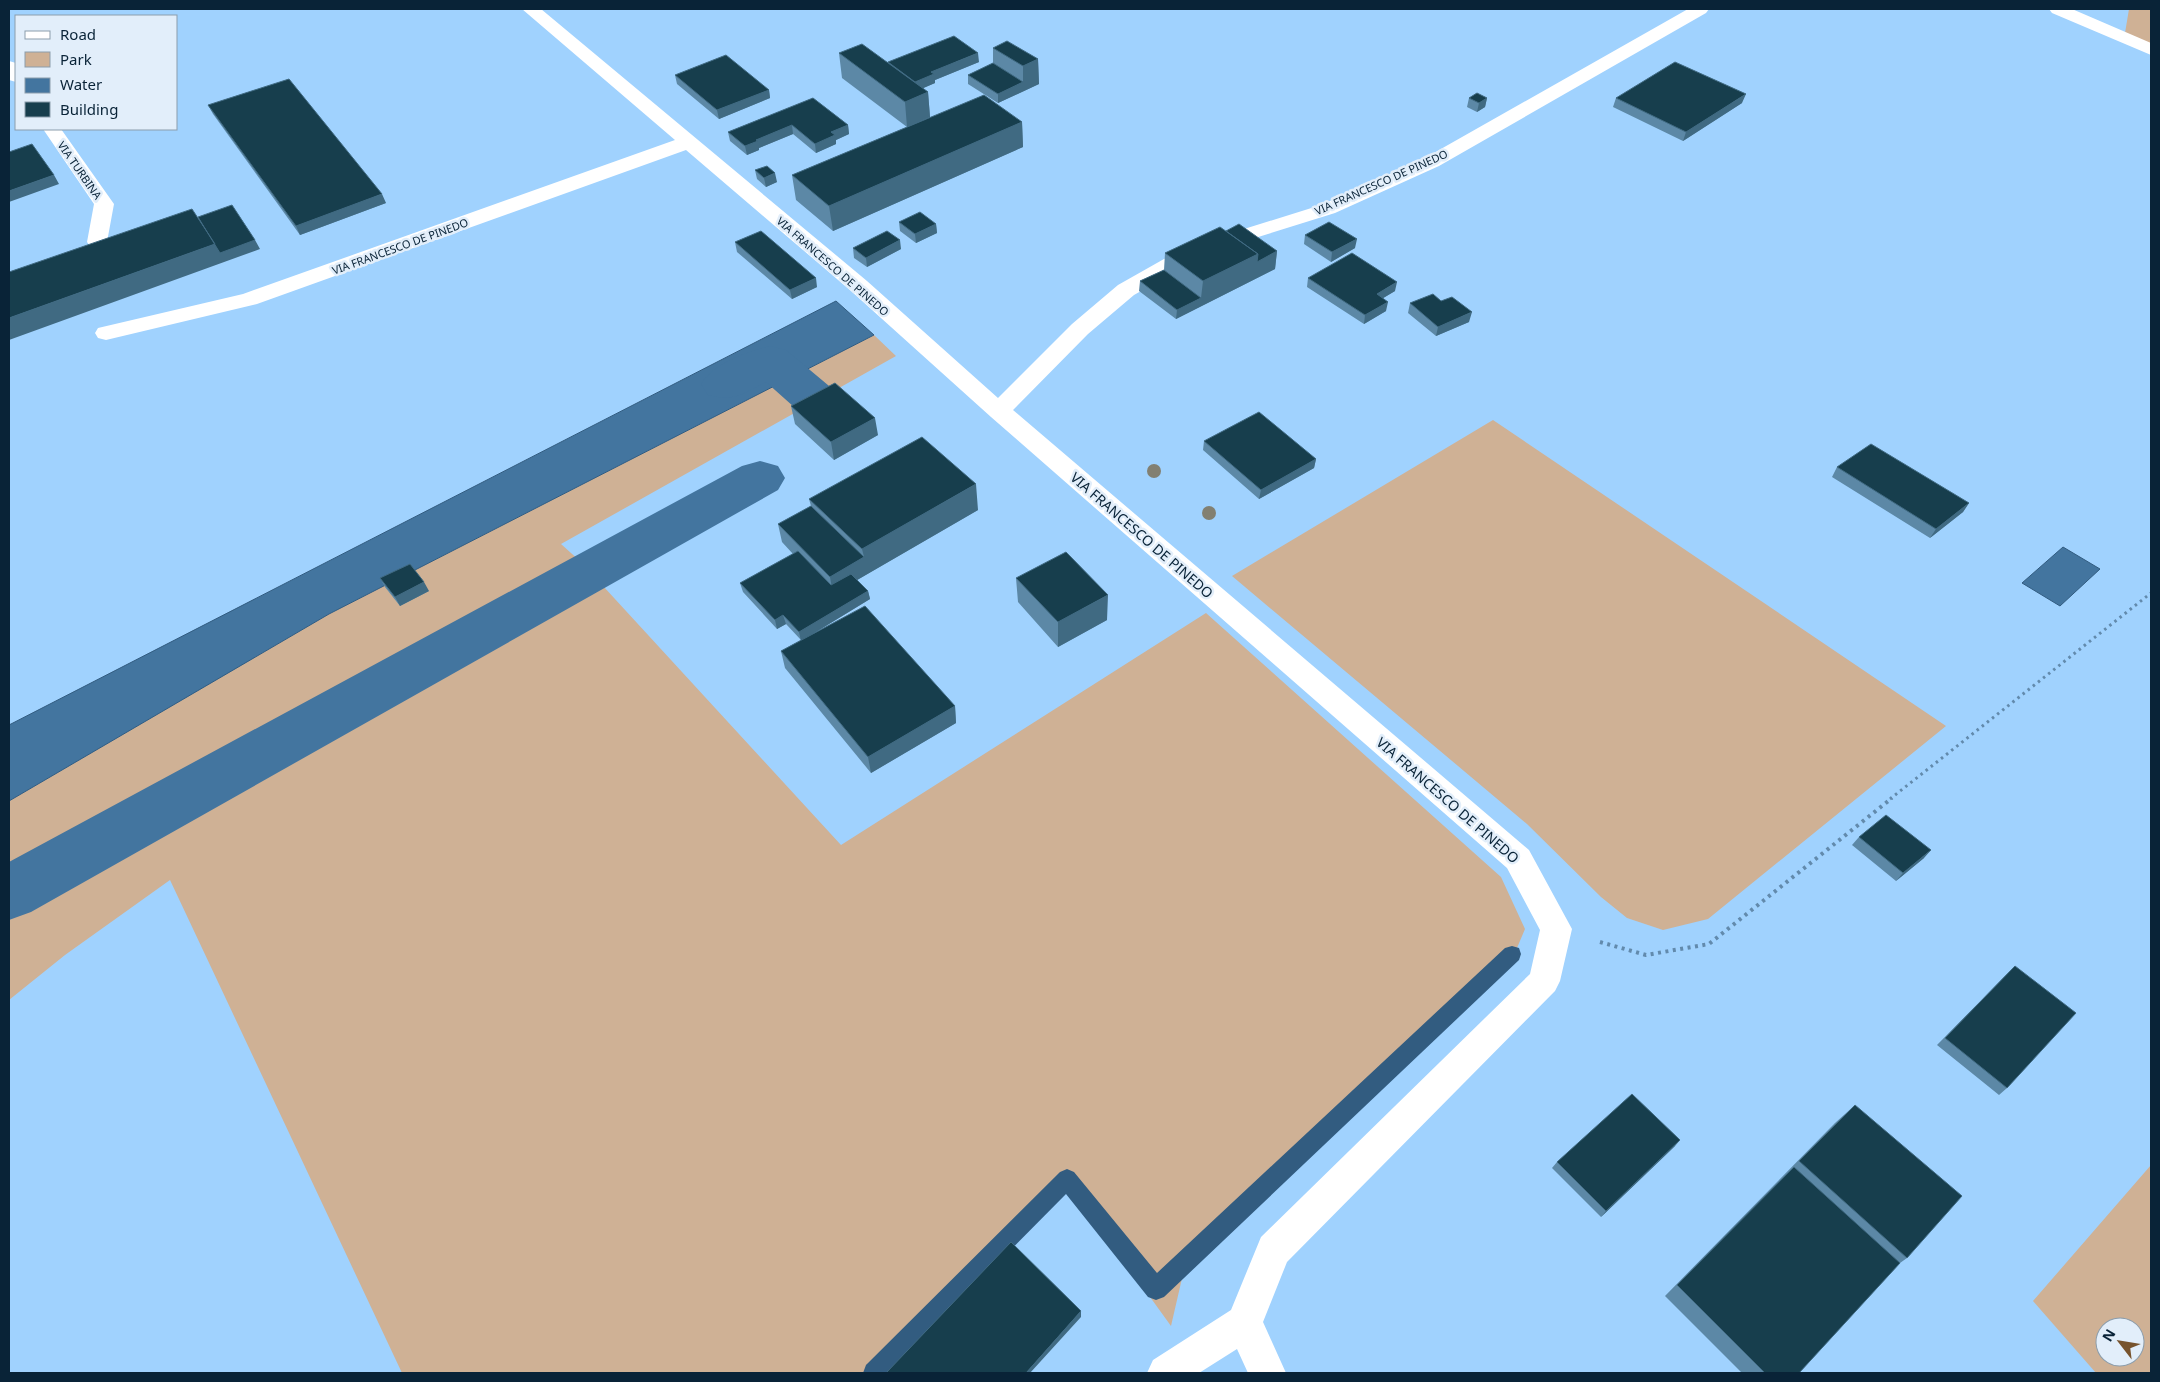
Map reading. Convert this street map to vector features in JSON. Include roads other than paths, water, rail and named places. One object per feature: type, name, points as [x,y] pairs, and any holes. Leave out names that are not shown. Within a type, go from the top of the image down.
[{"type":"street","name":"VIA FRANCESCO DE PINEDO","points":[[531,9],[859,286],[999,411],[1518,859],[1556,929],[1544,981],[1274,1250],[1244,1323]]},
{"type":"street","name":"VIA FRANCESCO DE PINEDO","points":[[999,411],[1080,330],[1126,290],[1172,264],[1235,238],[1328,209],[1432,162],[1700,9]]},
{"type":"street","points":[[2058,9],[2151,50]]},
{"type":"street","name":"VIA TURBINA","points":[[53,130],[104,204],[97,242]]},
{"type":"street","name":"VIA FRANCESCO DE PINEDO","points":[[106,333],[249,299],[689,142]]},
{"type":"street","points":[[1166,1373],[1244,1323],[1267,1373]]},
{"type":"water","points":[[836,301],[874,335],[329,614],[9,801],[9,725]]},
{"type":"water","points":[[2063,547],[2100,569],[2060,606],[2022,583]]},
{"type":"waterway","points":[[725,384],[770,361],[848,428]]},
{"type":"waterway","points":[[9,893],[760,478]]},
{"type":"waterway","points":[[874,1373],[1067,1179],[1156,1289],[1512,954]]}]
